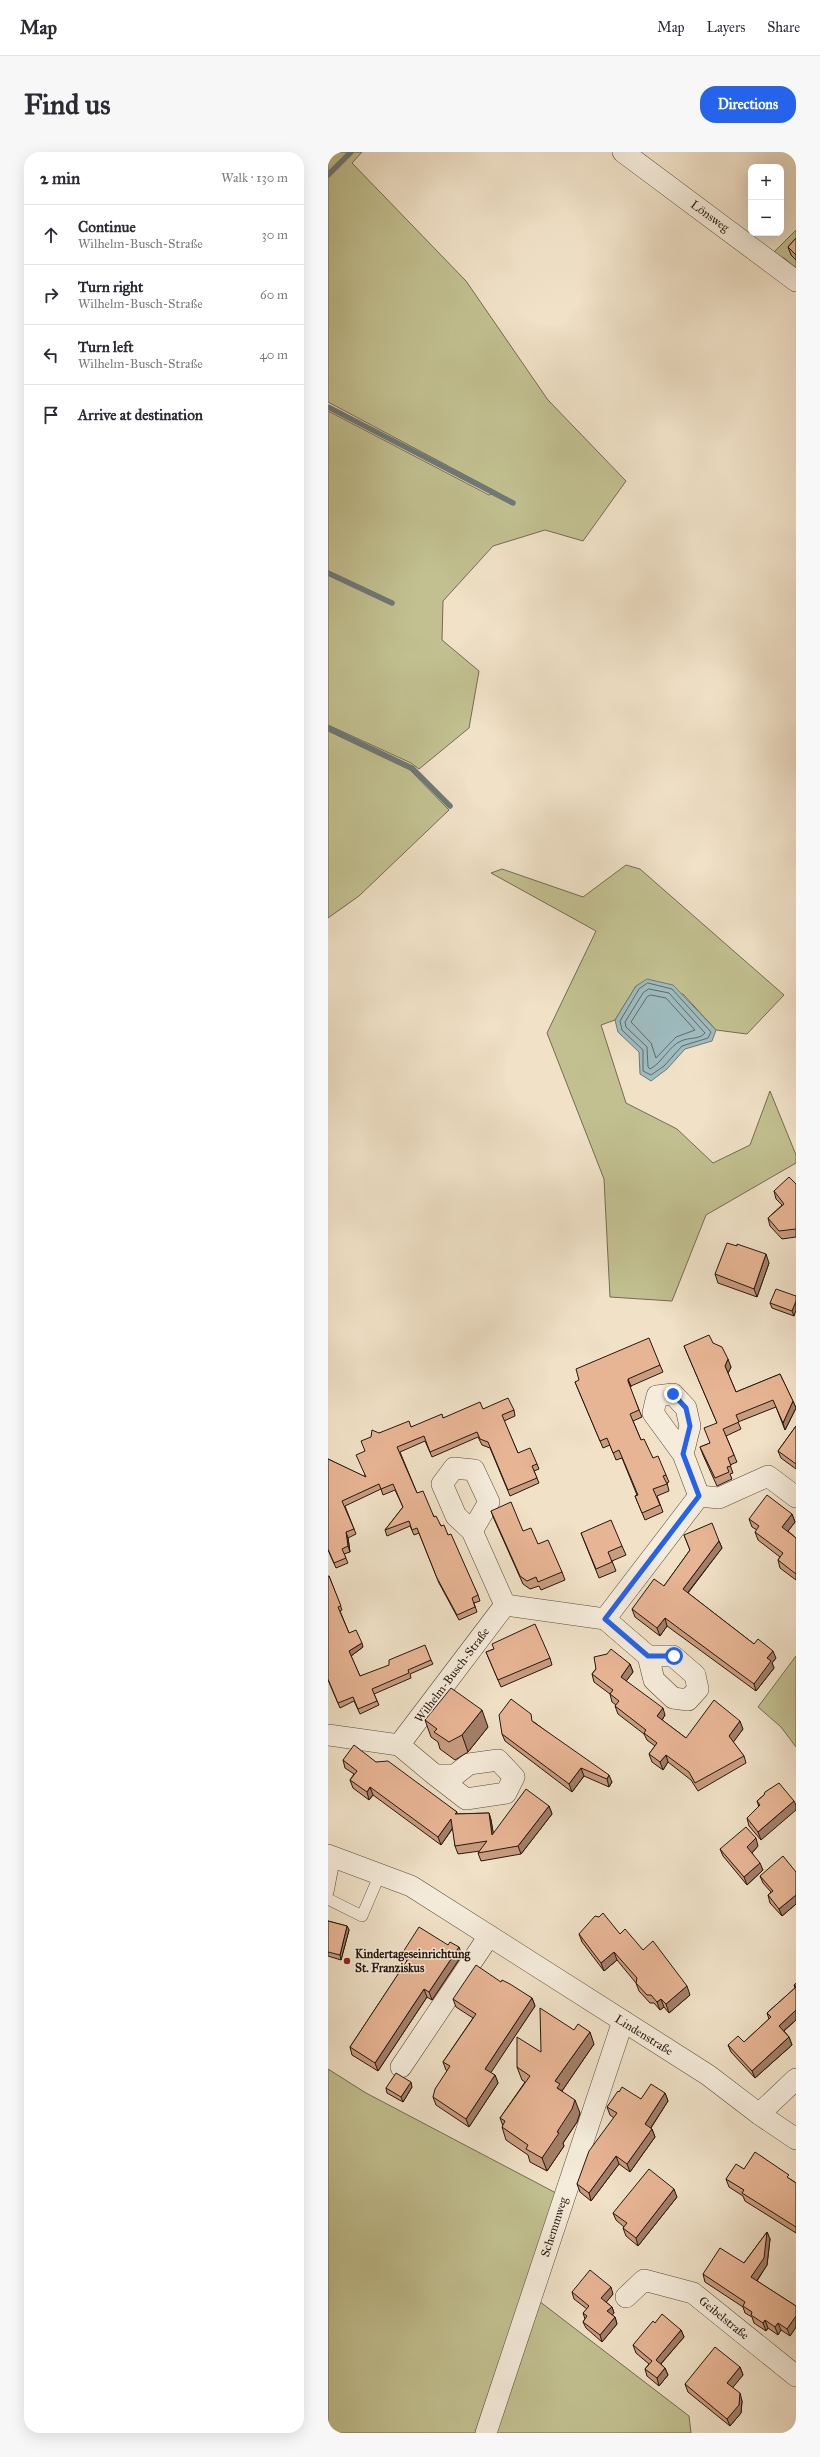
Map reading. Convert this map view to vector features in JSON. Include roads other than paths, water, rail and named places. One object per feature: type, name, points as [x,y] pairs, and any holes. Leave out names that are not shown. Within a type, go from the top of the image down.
[{"type":"street","name":"Lönsweg","points":[[623,152],[796,281]]},
{"type":"street","points":[[683,1454],[699,1496]]},
{"type":"street","points":[[699,1496],[719,1498],[768,1476],[796,1497]]},
{"type":"street","points":[[605,1619],[699,1496]]},
{"type":"street","points":[[472,1531],[505,1605],[605,1619],[648,1656]]},
{"type":"street","name":"Wilhelm-Busch-Straße","points":[[399,1745],[505,1605]]},
{"type":"street","points":[[328,1734],[399,1745],[435,1775]]},
{"type":"street","name":"Lindenstraße","points":[[331,1856],[411,1886],[708,2076],[759,2114],[796,2139]]},
{"type":"street","points":[[401,2067],[489,1936]]},
{"type":"street","name":"Schemmweg","points":[[486,2433],[623,2021]]},
{"type":"street","points":[[759,2114],[796,2079]]},
{"type":"street","name":"Geibelstraße","points":[[626,2297],[644,2280],[693,2293],[796,2376]]},
{"type":"lane","points":[[328,1892],[331,1856]]},
{"type":"lane","points":[[328,1899],[362,1916],[380,1874]]},
{"type":"water","points":[[647,979],[673,985],[716,1030],[712,1041],[685,1049],[667,1069],[651,1081],[640,1074],[639,1052],[618,1032],[615,1020],[636,986]]},
{"type":"waterway","points":[[328,175],[351,152]]},
{"type":"waterway","points":[[328,407],[513,503]]},
{"type":"waterway","points":[[328,573],[392,603]]},
{"type":"waterway","points":[[328,728],[412,768],[450,806]]},
{"type":"place","name":"Kindertageseinrichtung St. Franziskus","points":[[347,1961]]}]
